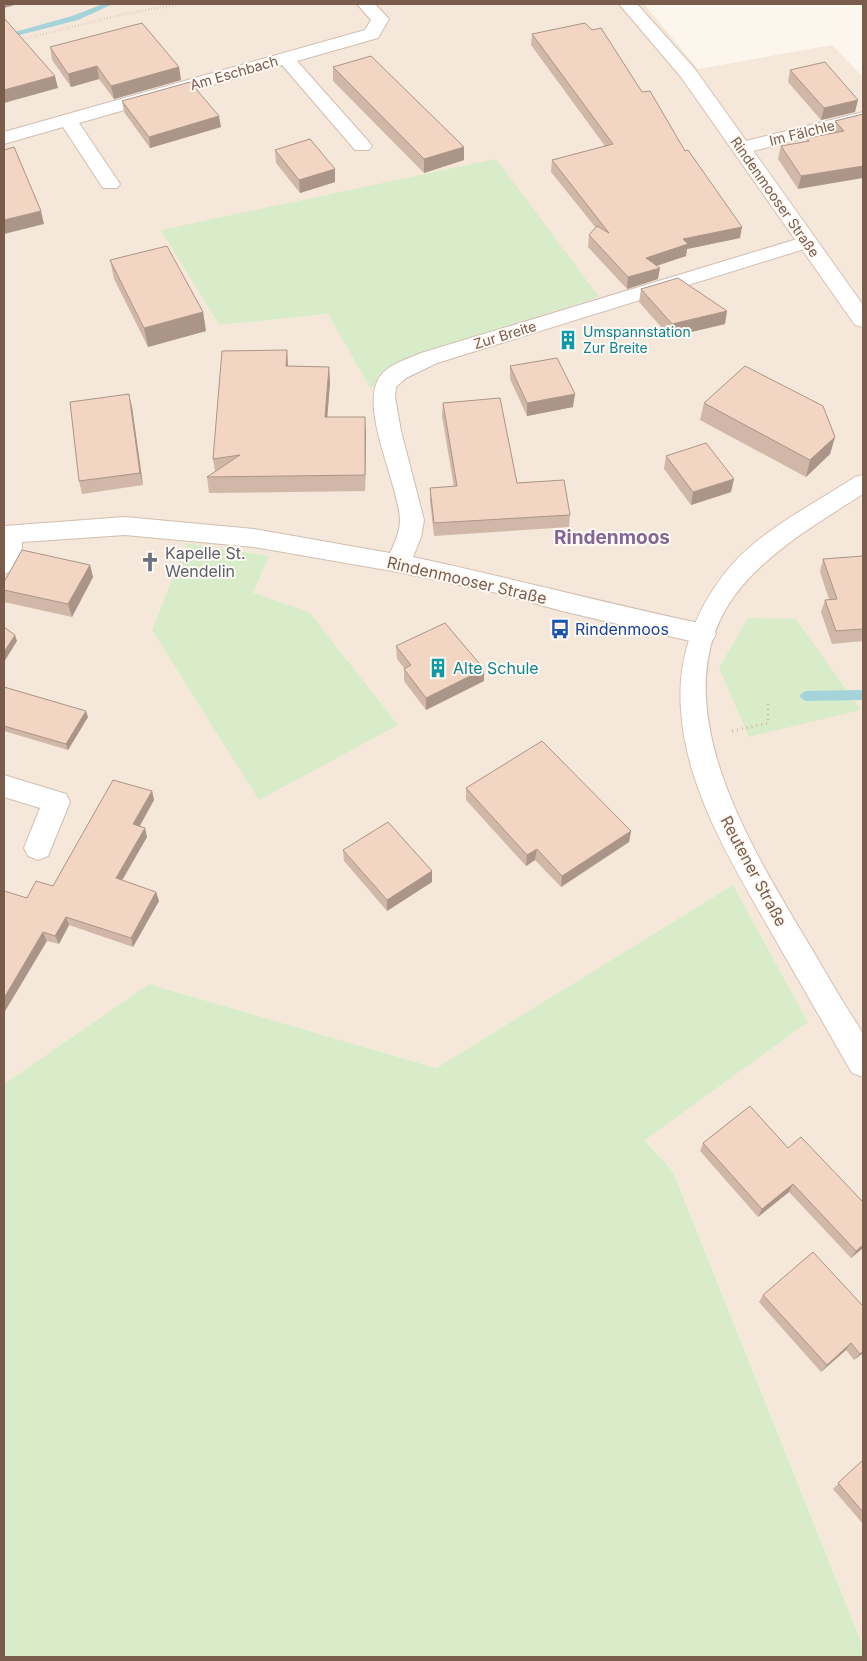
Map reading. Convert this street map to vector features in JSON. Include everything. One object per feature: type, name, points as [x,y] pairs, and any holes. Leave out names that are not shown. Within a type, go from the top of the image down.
[{"type":"street","name":"Am Eschbach","points":[[4,138],[372,34],[380,19],[366,4]]},
{"type":"street","name":"Rindenmooser Straße","points":[[628,4],[688,73],[863,320]]},
{"type":"street","name":"Am Eschbach","points":[[285,58],[362,146]]},
{"type":"street","name":"Im Fälchle","points":[[742,148],[863,118]]},
{"type":"street","points":[[68,121],[110,184]]},
{"type":"street","name":"Zur Breite","points":[[398,563],[410,537],[412,520],[384,408],[385,387],[396,373],[429,358],[807,242]]},
{"type":"street","points":[[703,634],[710,616],[733,581],[758,556],[796,524],[863,483]]},
{"type":"street","name":"Rindenmooser Straße","points":[[7,534],[125,526],[190,530],[254,538],[398,563],[497,584],[562,602],[703,634]]},
{"type":"street","points":[[4,565],[10,548],[7,534]]},
{"type":"street","name":"Reutener Straße","points":[[703,634],[695,659],[693,686],[694,716],[698,739],[721,810],[739,852],[863,1063]]},
{"type":"street","points":[[4,786],[56,802],[38,848]]},
{"type":"path","points":[[13,42],[124,14],[180,4]]},
{"type":"path","points":[[698,739],[768,724],[768,702]]},
{"type":"shaded area","points":[[4,4],[644,4],[698,69],[832,45],[863,77],[863,1646],[673,1172],[645,1139],[808,1022],[733,885],[436,1068],[149,984],[4,1084]],"holes":[[[162,230],[455,341],[410,356],[387,371],[328,314],[219,325]],[[187,543],[269,556],[253,593]]]},
{"type":"green space","points":[[496,159],[599,297],[410,356],[387,371],[371,389],[328,314],[219,325],[161,230]]},
{"type":"green space","points":[[187,543],[269,556],[253,593],[309,612],[398,725],[259,800],[152,630]]},
{"type":"green space","points":[[748,618],[796,619],[861,710],[749,737],[719,668]]},
{"type":"green space","points":[[733,885],[808,1022],[645,1140],[673,1172],[863,1646],[863,1657],[4,1657],[4,1084],[149,984],[436,1068]]},
{"type":"building","points":[[4,18],[55,76],[4,90]]},
{"type":"building","points":[[142,23],[179,67],[111,86],[97,66],[68,74],[50,47]]},
{"type":"building","points":[[585,23],[592,30],[601,28],[642,92],[650,91],[685,151],[688,150],[742,227],[683,239],[688,244],[646,258],[660,268],[628,277],[589,235],[597,226],[609,233],[552,160],[613,144],[532,34]]},
{"type":"building","points":[[371,56],[464,147],[424,159],[333,67]]},
{"type":"building","points":[[825,62],[858,100],[824,108],[790,70]]},
{"type":"building","points":[[190,82],[219,116],[149,137],[122,101]]},
{"type":"building","points":[[863,114],[863,166],[801,176],[781,146],[809,141],[807,138],[844,131],[835,121]]},
{"type":"building","points":[[310,139],[335,169],[299,180],[275,150]]},
{"type":"building","points":[[14,147],[41,211],[4,220],[4,150]]},
{"type":"building","points":[[167,246],[203,312],[144,328],[110,260]]},
{"type":"building","points":[[678,278],[727,311],[672,324],[641,289]]},
{"type":"building","points":[[287,350],[286,366],[329,367],[325,417],[365,417],[365,475],[207,477],[240,455],[213,459],[222,351]]},
{"type":"building","points":[[557,358],[575,394],[527,403],[510,366]]},
{"type":"building","points":[[745,366],[823,406],[835,437],[810,460],[704,403]]},
{"type":"building","points":[[129,394],[140,473],[79,481],[70,402]]},
{"type":"building","points":[[500,398],[517,483],[564,480],[570,515],[434,523],[430,488],[457,486],[443,403]]},
{"type":"building","points":[[706,443],[734,479],[693,492],[666,456]]},
{"type":"building","points":[[22,550],[90,565],[68,604],[4,590],[4,582]]},
{"type":"building","points":[[863,556],[863,629],[836,631],[825,600],[837,599],[823,559]]},
{"type":"building","name":"Alte Schule","points":[[445,623],[484,669],[426,698],[404,669],[411,665],[396,646]]},
{"type":"building","points":[[4,627],[15,635],[4,652]]},
{"type":"building","points":[[4,687],[86,711],[66,744],[4,726]]},
{"type":"building","points":[[542,741],[631,831],[562,876],[537,849],[527,855],[466,788]]},
{"type":"building","points":[[113,780],[152,791],[133,824],[145,828],[116,878],[156,892],[131,938],[66,917],[55,936],[43,932],[4,998],[4,891],[27,898],[36,881],[53,886]]},
{"type":"building","points":[[388,822],[432,871],[387,900],[343,850]]},
{"type":"building","points":[[750,1106],[788,1148],[801,1137],[863,1202],[863,1245],[856,1251],[793,1184],[762,1209],[703,1143]]},
{"type":"building","points":[[813,1252],[863,1306],[863,1351],[860,1354],[851,1343],[827,1365],[763,1295]]},
{"type":"building","points":[[863,1460],[863,1512],[838,1483]]},
{"type":"waterway","points":[[4,37],[75,18],[109,4]]},
{"type":"waterway","points":[[805,696],[863,695]]},
{"type":"place","name":"Umspannstation Zur Breite","points":[[568,340]]},
{"type":"place","name":"Kapelle St. Wendelin","points":[[150,562]]},
{"type":"place","name":"Rindenmoos","points":[[560,629]]},
{"type":"place","name":"Alte Schule","points":[[438,668]]},
{"type":"district","name":"Rindenmoos","points":[[612,537]]}]
